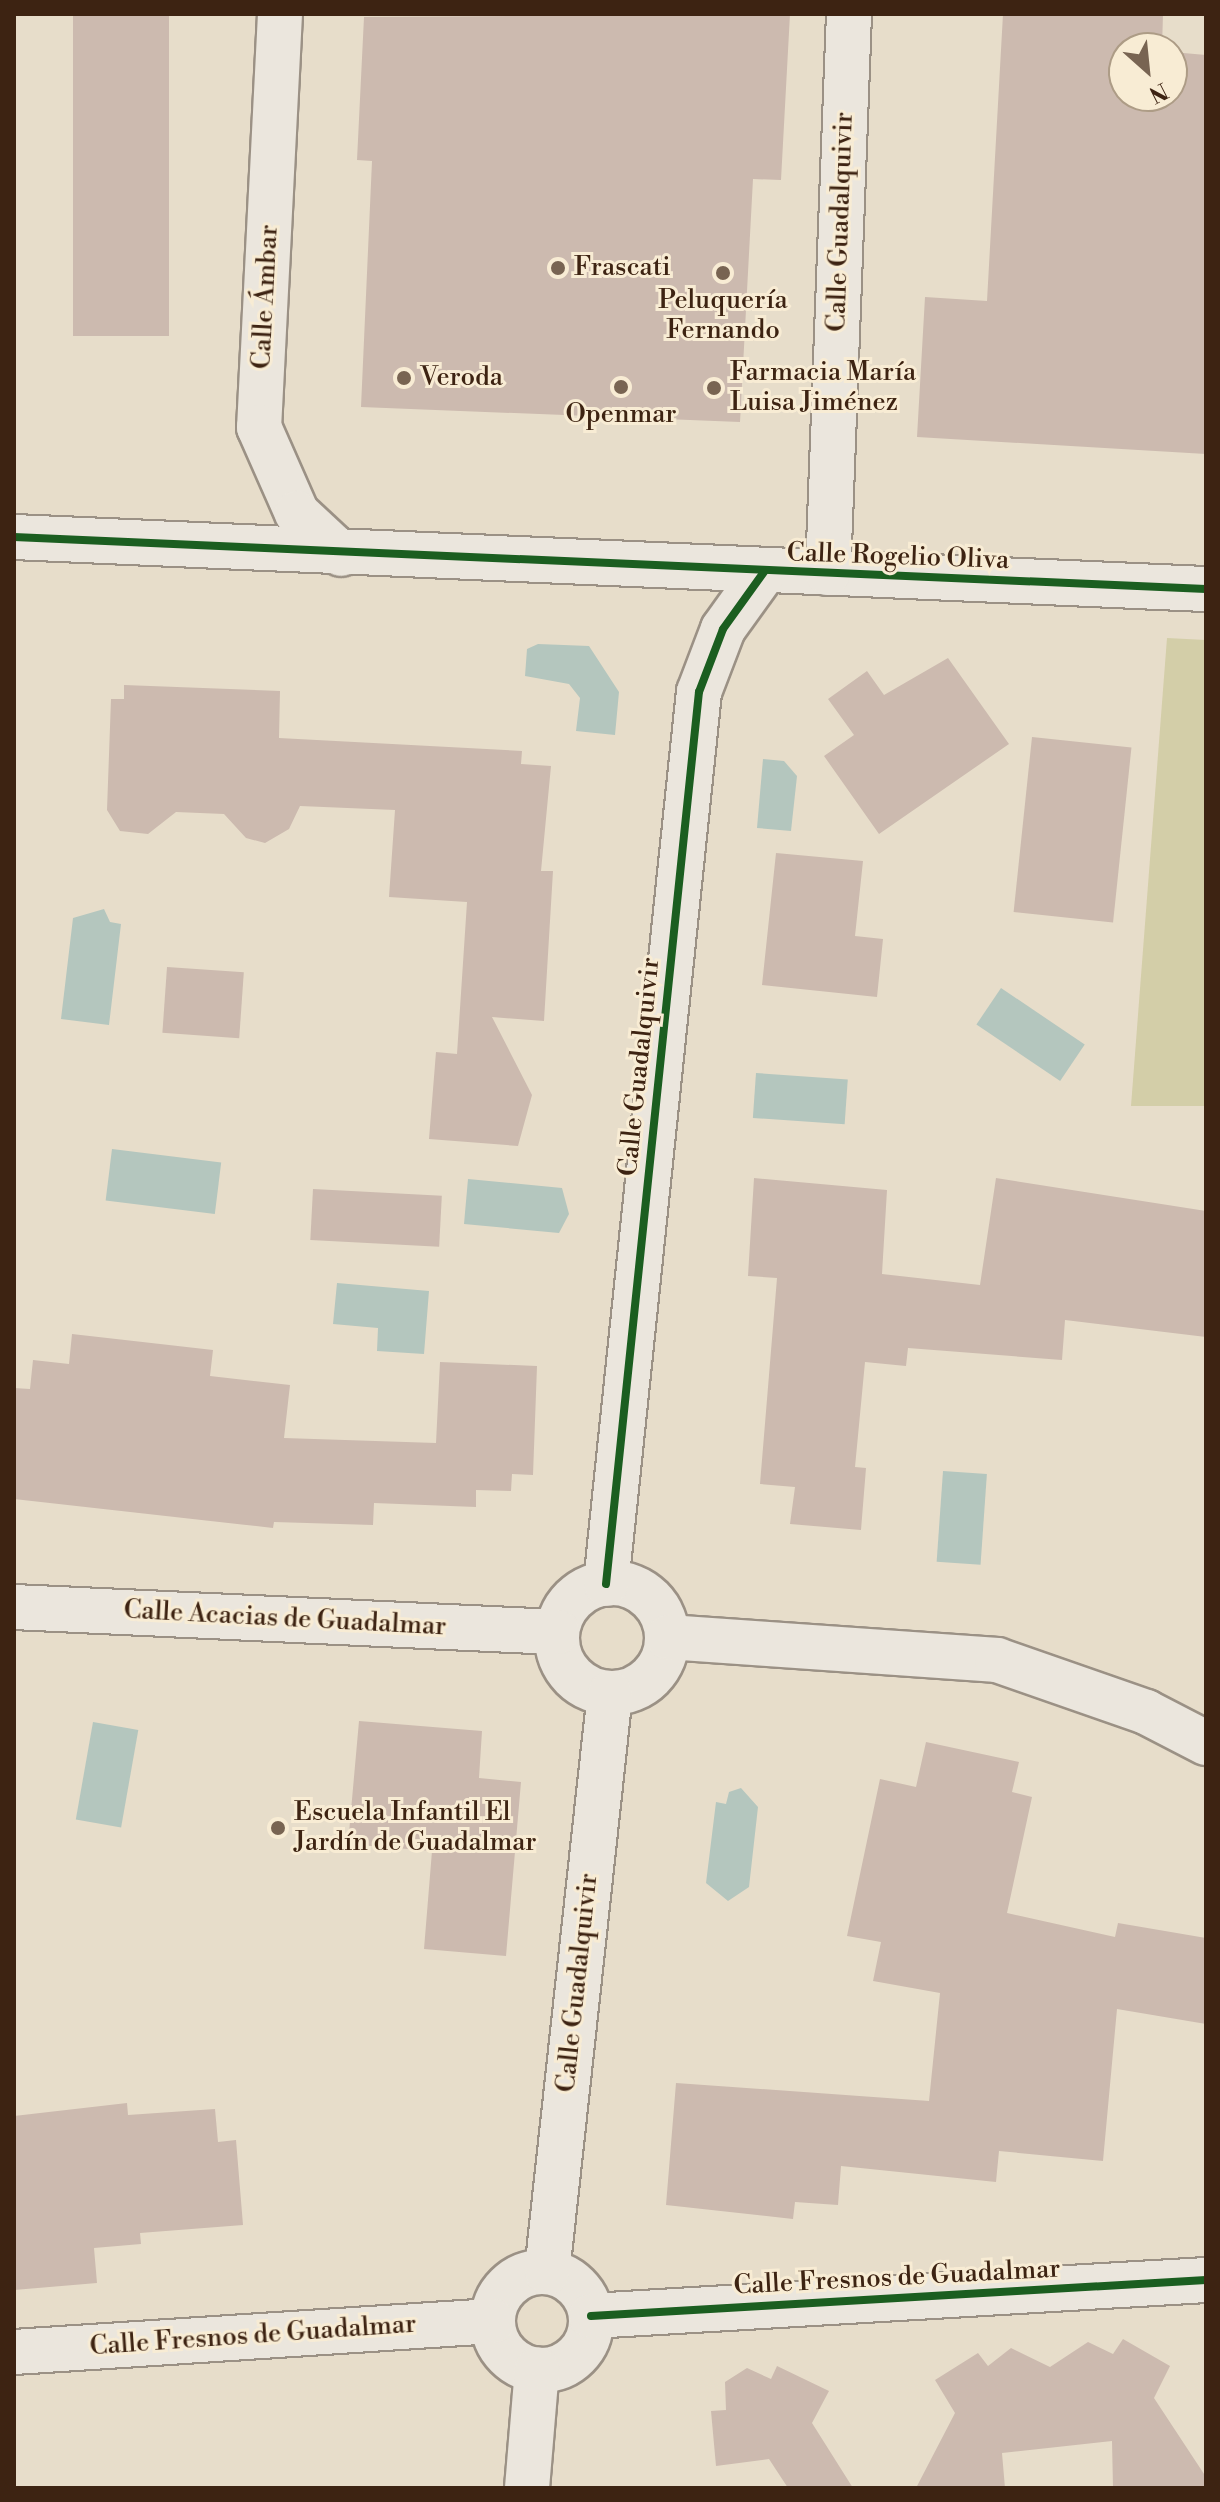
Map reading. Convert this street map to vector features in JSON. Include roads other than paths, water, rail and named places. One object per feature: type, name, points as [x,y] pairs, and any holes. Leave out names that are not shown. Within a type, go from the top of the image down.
[{"type":"street","name":"Calle Ámbar","points":[[280,14],[259,427],[297,513],[341,554]]},
{"type":"street","name":"Calle Guadalquivir","points":[[828,573],[849,14]]},
{"type":"street","name":"Calle Rogelio Oliva","points":[[14,537],[341,554],[1206,589]]},
{"type":"street","name":"Calle Guadalquivir","points":[[606,1584],[699,692],[723,629],[764,572]]},
{"type":"street","points":[[606,1584],[641,1591],[668,1637],[644,1683],[610,1693],[577,1681],[561,1658],[557,1632],[573,1599],[606,1584]]},
{"type":"street","name":"Calle Acacias de Guadalmar","points":[[14,1607],[557,1632]]},
{"type":"street","points":[[668,1637],[997,1660],[1146,1712],[1206,1743]]},
{"type":"street","name":"Calle Guadalquivir","points":[[547,2272],[610,1693]]},
{"type":"street","points":[[547,2272],[581,2291],[591,2316],[586,2344],[574,2359],[537,2369],[509,2359],[493,2321],[509,2286],[547,2272]]},
{"type":"street","name":"Calle Fresnos de Guadalmar","points":[[591,2316],[1206,2280]]},
{"type":"street","name":"Calle Fresnos de Guadalmar","points":[[14,2352],[493,2321]]},
{"type":"street","points":[[527,2488],[537,2369]]},
{"type":"place","name":"Frascati","points":[[558,268]]},
{"type":"place","name":"Peluquería Fernando","points":[[723,273]]},
{"type":"place","name":"Veroda","points":[[404,378]]},
{"type":"place","name":"Openmar","points":[[621,387]]},
{"type":"place","name":"Farmacia María Luisa Jiménez","points":[[714,388]]},
{"type":"place","name":"Escuela Infantil El Jardín de Guadalmar","points":[[278,1828]]}]
